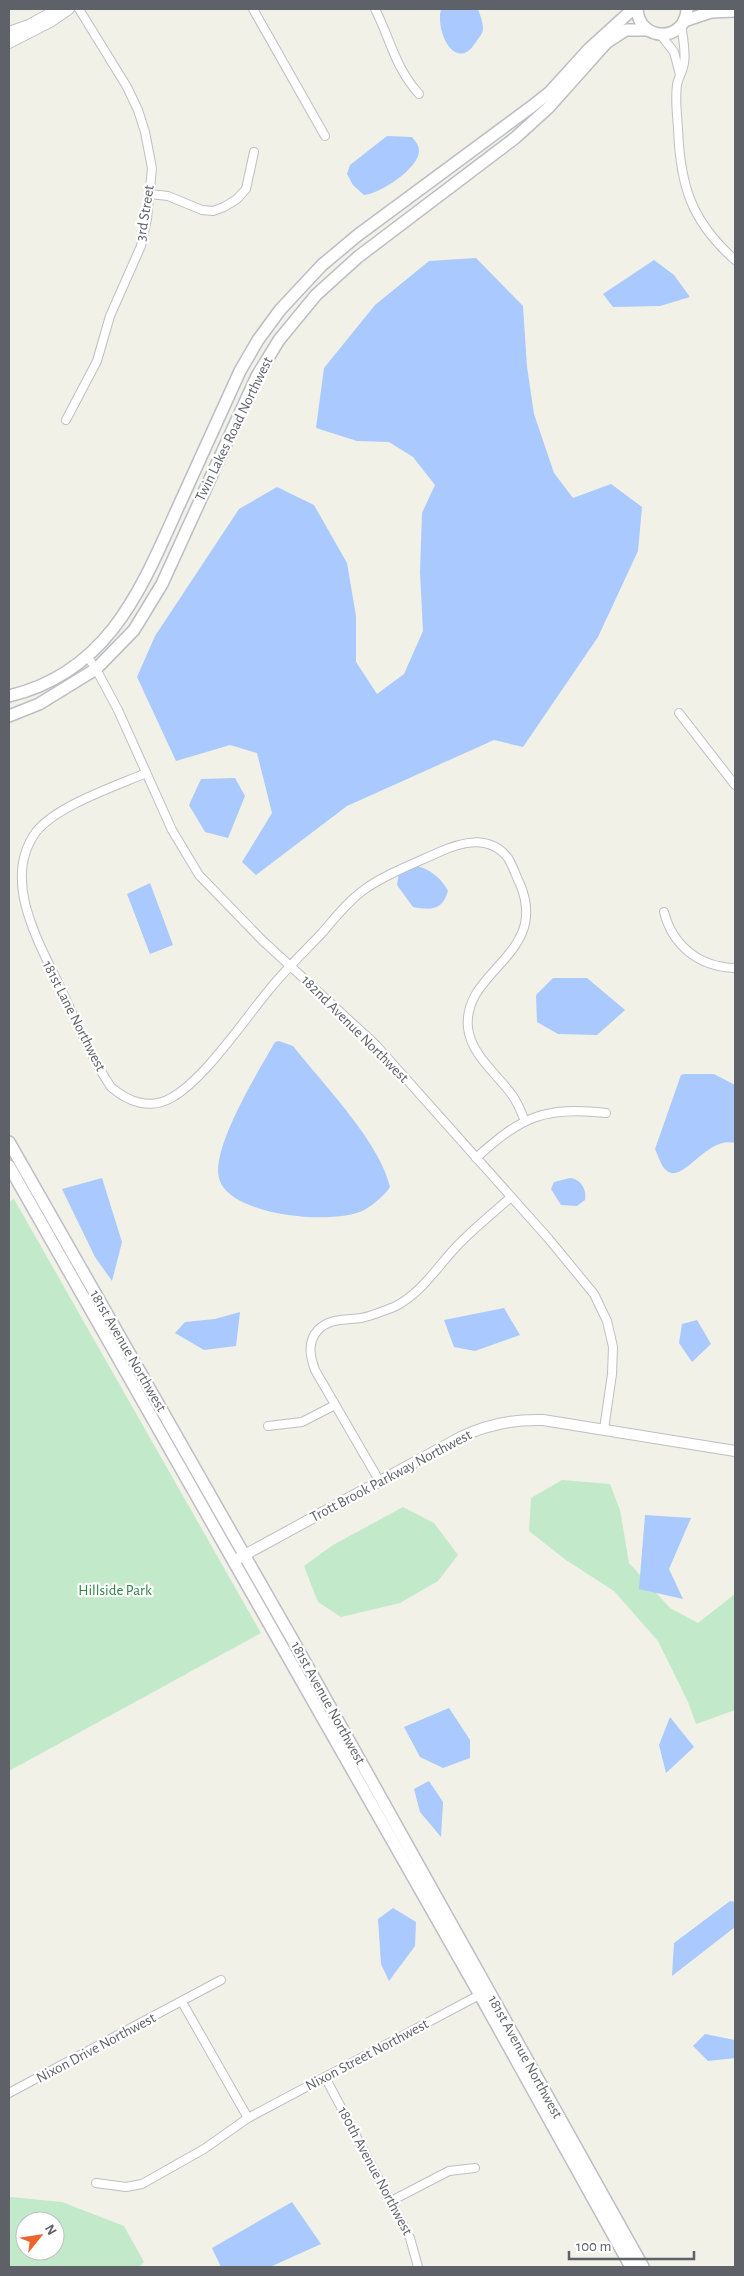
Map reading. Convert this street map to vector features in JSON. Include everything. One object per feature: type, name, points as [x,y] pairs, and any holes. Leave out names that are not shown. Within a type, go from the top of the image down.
[{"type":"main road","points":[[635,9],[638,18],[648,30],[660,34],[668,34],[683,23],[711,12],[735,11]]},
{"type":"main road","name":"Twin Lakes Road Northwest","points":[[9,696],[46,683],[87,656],[115,627],[137,596],[240,371],[264,332],[292,295],[322,265],[358,235],[531,108],[550,92],[589,49],[635,9]]},
{"type":"main road","points":[[683,23],[687,9]]},
{"type":"main road","name":"Twin Lakes Road Northwest","points":[[9,716],[39,704],[96,669],[123,643],[154,600],[257,376],[279,340],[303,309],[343,269],[515,138],[548,108],[606,43],[626,30],[648,30]]},
{"type":"main road","name":"181st Avenue Northwest","points":[[9,1142],[12,1162],[643,2267]]},
{"type":"main road","name":"181st Avenue Northwest","points":[[239,1558],[483,1993],[631,2267]]},
{"type":"street","points":[[9,32],[29,25],[58,9]]},
{"type":"street","points":[[9,43],[50,22],[69,9]]},
{"type":"street","name":"3rd Street","points":[[66,420],[98,361],[110,316],[145,232],[150,194],[151,162],[138,110],[127,87],[78,9]]},
{"type":"street","points":[[252,9],[325,136]]},
{"type":"street","points":[[375,9],[405,79],[419,94]]},
{"type":"street","points":[[683,23],[683,69],[676,95],[678,148],[682,176],[691,203],[705,228],[735,260]]},
{"type":"street","points":[[660,34],[674,52],[680,75]]},
{"type":"street","points":[[150,194],[168,196],[202,210],[213,211],[224,207],[237,199],[246,189],[254,152]]},
{"type":"street","name":"182nd Avenue Northwest","points":[[87,656],[118,710],[176,838],[199,876],[217,896],[375,1044],[582,1278],[594,1294],[611,1334],[613,1360],[604,1429]]},
{"type":"street","points":[[678,713],[735,785]]},
{"type":"street","name":"181st Lane Northwest","points":[[146,773],[52,817],[37,831],[26,850],[23,861],[23,894],[34,930],[68,1004],[111,1088],[136,1102],[153,1104],[172,1098],[206,1067],[290,965],[346,906],[371,885],[456,844],[472,842],[496,848],[508,859],[522,890],[526,906],[525,924],[519,940],[473,998],[468,1012],[468,1027],[474,1047],[514,1096],[525,1121]]},
{"type":"street","points":[[664,912],[668,927],[688,952],[711,964],[735,968]]},
{"type":"street","points":[[476,1158],[509,1129],[525,1121],[556,1112],[606,1113]]},
{"type":"street","points":[[380,1482],[335,1405],[311,1359],[312,1339],[323,1325],[362,1317],[388,1309],[413,1295],[433,1276],[458,1244],[511,1197]]},
{"type":"street","points":[[268,1426],[302,1422],[335,1405]]},
{"type":"street","name":"Trott Brook Parkway Northwest","points":[[239,1558],[461,1437],[495,1423],[512,1420],[543,1420],[735,1451]]},
{"type":"street","name":"Nixon Drive Northwest","points":[[9,2093],[221,1980]]},
{"type":"street","name":"Nixon Street Northwest","points":[[96,2183],[126,2187],[142,2184],[204,2149],[248,2118],[483,1993]]},
{"type":"street","points":[[182,2002],[248,2118]]},
{"type":"street","name":"180th Avenue Northwest","points":[[325,2078],[410,2238],[418,2267]]},
{"type":"street","points":[[391,2201],[448,2171],[475,2168]]},
{"type":"green space","name":"Hillside Park","points":[[14,1199],[261,1633],[9,1771],[9,1202]]},
{"type":"green space","points":[[562,1480],[610,1484],[620,1510],[629,1563],[670,1608],[698,1623],[735,1594],[735,1710],[696,1724],[688,1702],[658,1641],[614,1591],[566,1560],[529,1531],[531,1498]]},
{"type":"green space","points":[[403,1507],[434,1523],[458,1555],[438,1581],[400,1603],[341,1617],[318,1602],[304,1566],[333,1545]]},
{"type":"green space","points":[[11,2197],[62,2202],[124,2226],[144,2262],[139,2267],[9,2267],[9,2198]]},
{"type":"water","points":[[441,9],[478,9],[483,30],[469,51],[461,54],[455,52],[449,46],[441,28]]},
{"type":"water","points":[[387,136],[412,137],[417,143],[419,151],[417,158],[413,165],[398,179],[371,194],[364,195],[353,185],[347,174],[350,165]]},
{"type":"water","points":[[476,258],[523,306],[527,367],[534,414],[554,473],[573,498],[611,484],[642,507],[638,551],[598,637],[523,747],[494,740],[347,806],[256,875],[242,862],[272,813],[257,753],[230,745],[176,761],[137,677],[155,636],[239,509],[277,487],[314,505],[347,563],[356,616],[356,662],[377,694],[404,674],[423,631],[420,572],[422,513],[435,485],[413,457],[389,442],[357,441],[316,428],[324,368],[375,305],[429,261]]},
{"type":"water","points":[[654,260],[674,275],[690,297],[660,306],[613,307],[603,294]]},
{"type":"water","points":[[235,778],[245,796],[228,838],[205,832],[189,805],[201,779]]},
{"type":"water","points":[[417,866],[435,875],[448,891],[443,902],[435,908],[413,907],[397,885],[399,873]]},
{"type":"water","points":[[150,883],[173,945],[150,954],[127,894]]},
{"type":"water","points":[[553,978],[587,978],[625,1010],[597,1035],[558,1034],[537,1022],[536,995]]},
{"type":"water","points":[[279,1041],[293,1046],[349,1114],[375,1151],[390,1187],[378,1200],[364,1210],[350,1215],[307,1217],[261,1209],[241,1201],[227,1191],[219,1178],[218,1165],[229,1129],[258,1071],[275,1042]]},
{"type":"water","points":[[714,1074],[735,1085],[735,1143],[724,1143],[714,1147],[680,1172],[673,1173],[664,1168],[655,1149],[681,1075]]},
{"type":"water","points":[[102,1178],[122,1242],[112,1281],[95,1257],[62,1189]]},
{"type":"water","points":[[570,1178],[577,1180],[585,1192],[585,1200],[577,1206],[561,1205],[551,1189],[554,1182]]},
{"type":"water","points":[[504,1308],[520,1335],[475,1351],[454,1347],[444,1320]]},
{"type":"water","points":[[240,1312],[236,1346],[204,1350],[175,1333],[185,1322],[215,1319]]},
{"type":"water","points":[[697,1320],[711,1344],[692,1362],[679,1343],[682,1324]]},
{"type":"water","points":[[645,1515],[691,1518],[669,1569],[683,1599],[639,1589]]},
{"type":"water","points":[[449,1708],[470,1740],[470,1758],[443,1768],[420,1757],[404,1727]]},
{"type":"water","points":[[670,1717],[694,1747],[666,1773],[659,1745]]},
{"type":"water","points":[[429,1781],[443,1802],[441,1837],[420,1812],[414,1789]]},
{"type":"water","points":[[730,1901],[735,1902],[735,1927],[672,1976],[674,1943]]},
{"type":"water","points":[[393,1908],[416,1922],[415,1946],[389,1981],[381,1964],[378,1919]]},
{"type":"water","points":[[705,2034],[735,2040],[735,2058],[708,2061],[693,2046]]},
{"type":"water","points":[[292,2202],[321,2244],[270,2267],[221,2267],[212,2248]]}]
